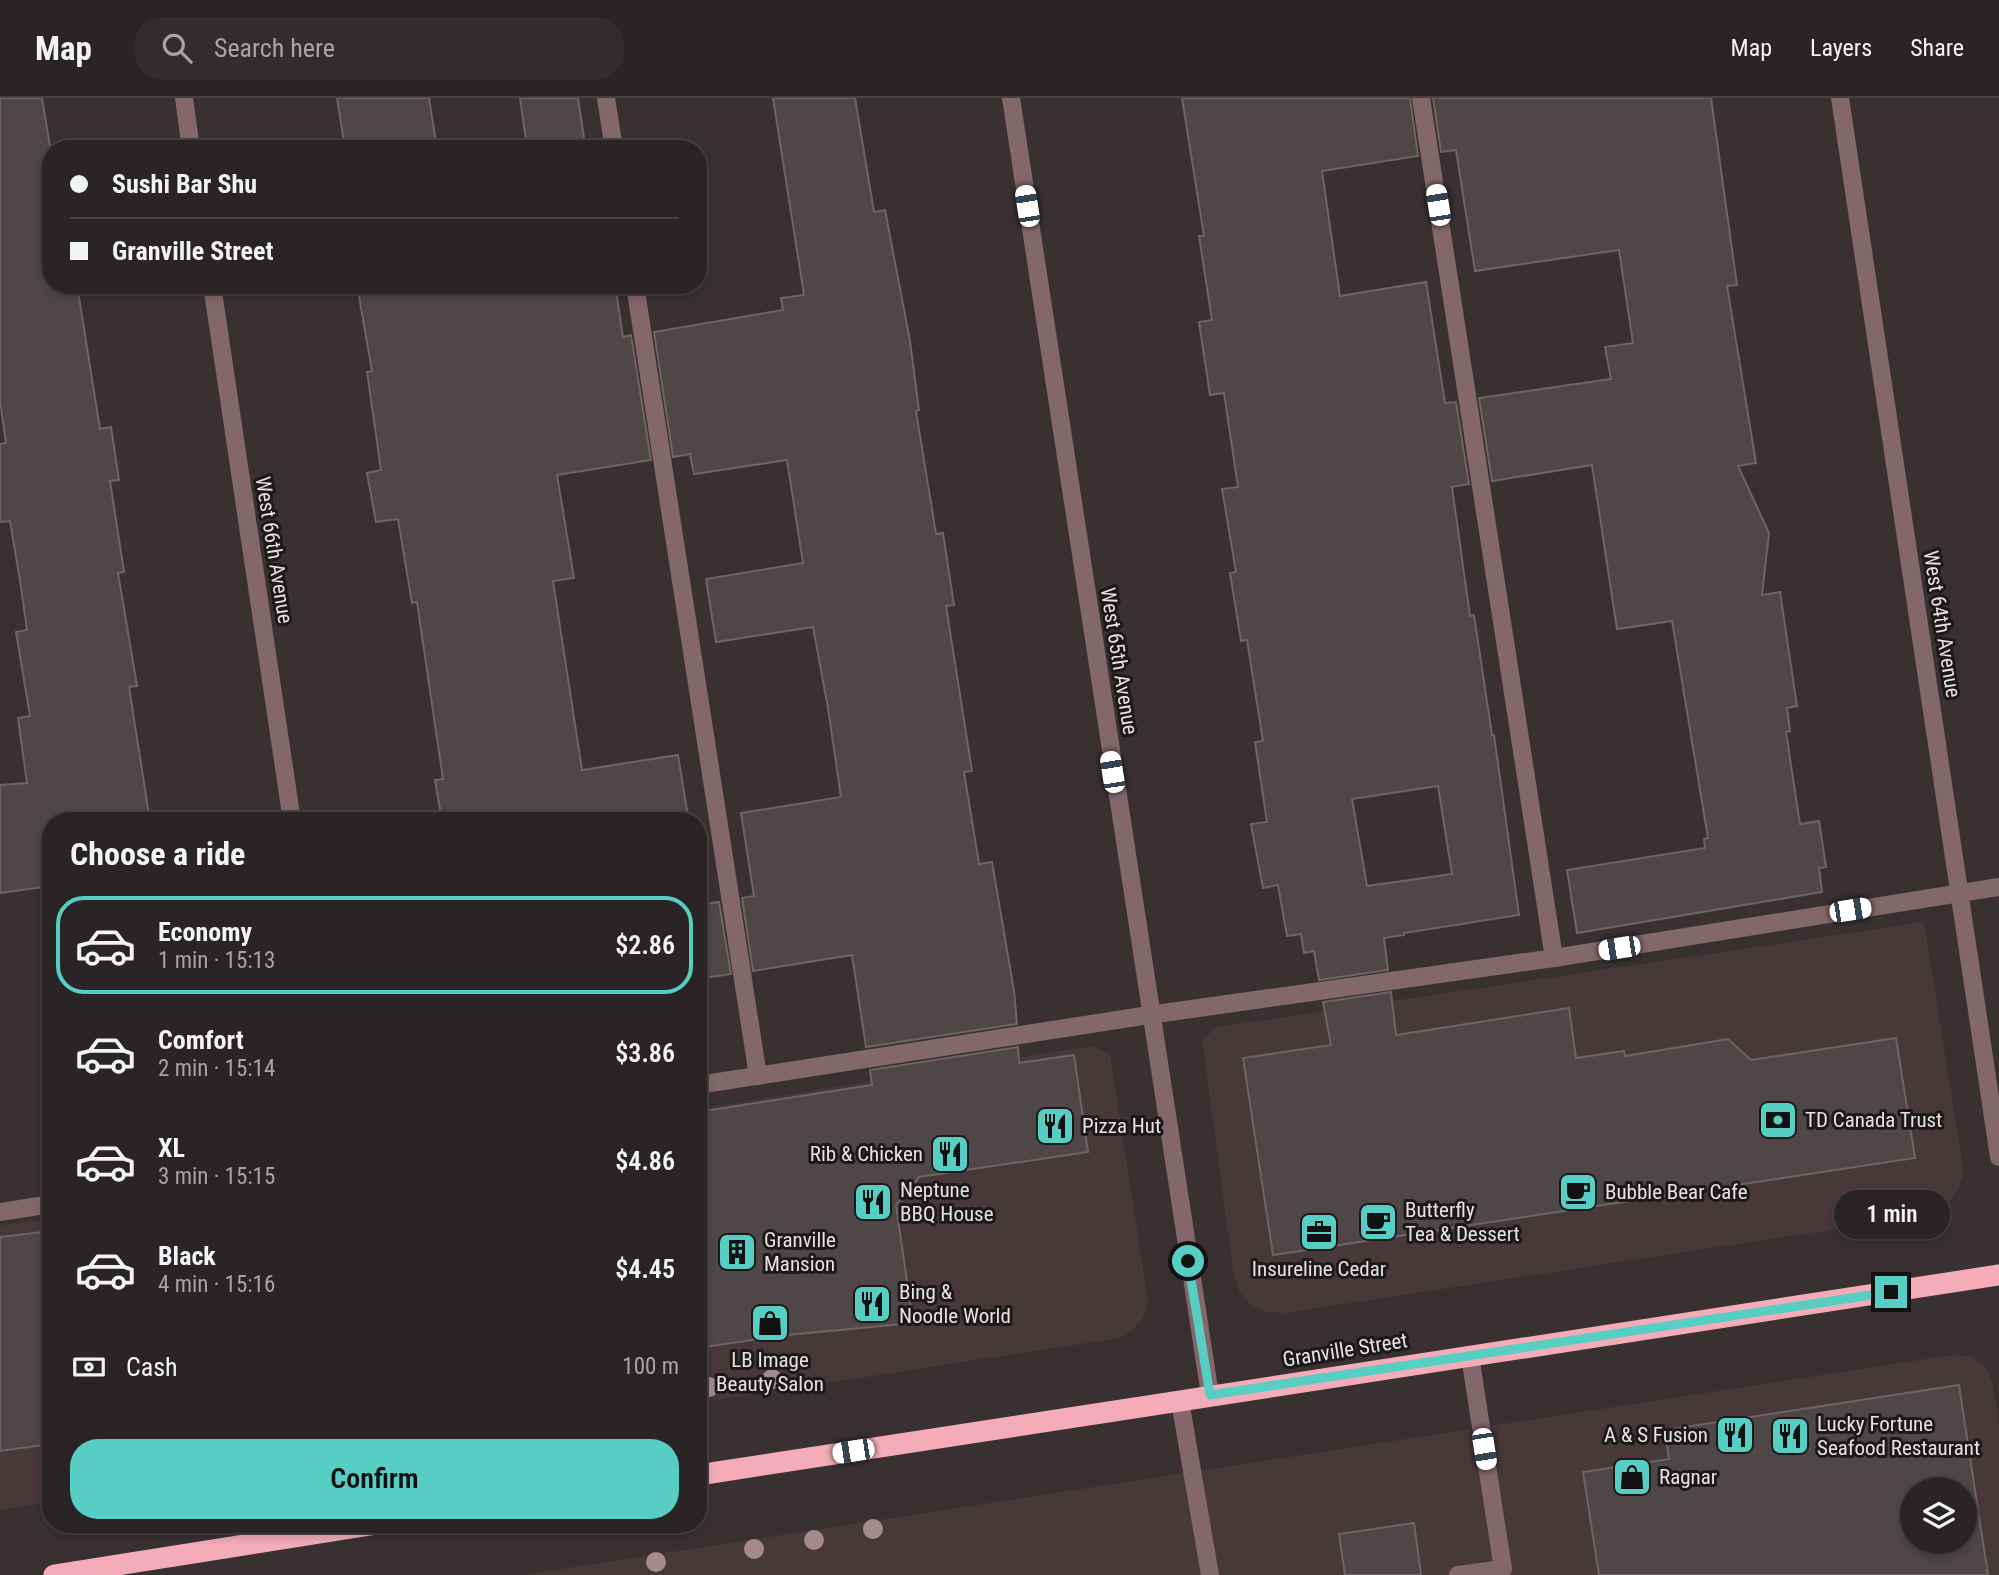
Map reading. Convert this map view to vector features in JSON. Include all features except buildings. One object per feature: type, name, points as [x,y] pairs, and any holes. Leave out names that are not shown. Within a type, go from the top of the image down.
[{"type":"highway","name":"Granville Street","points":[[707,1474],[1999,1275]]},
{"type":"highway","points":[[54,1575],[320,1533]]},
{"type":"street","points":[[184,98],[190,140]]},
{"type":"street","points":[[606,98],[613,140]]},
{"type":"street","name":"West 65th Avenue","points":[[1011,98],[1149,1015],[1210,1395]]},
{"type":"street","points":[[1421,98],[1554,958]]},
{"type":"street","name":"West 64th Avenue","points":[[1840,98],[1999,1157]]},
{"type":"street","name":"West 66th Avenue","points":[[213,294],[291,812]]},
{"type":"street","points":[[636,294],[758,1076]]},
{"type":"street","points":[[707,1084],[1149,1015],[1554,958],[1999,887]]},
{"type":"street","points":[[0,1212],[42,1205]]},
{"type":"street","points":[[1458,1575],[1503,1569],[1470,1356]]},
{"type":"street","points":[[1180,1401],[1210,1575]]},
{"type":"shaded area","points":[[1924,922],[1964,1173],[1958,1190],[1948,1205],[1935,1214],[1285,1313],[1265,1312],[1249,1303],[1239,1291],[1233,1270],[1202,1039],[1218,1027]]},
{"type":"shaded area","points":[[1093,1046],[1110,1054],[1148,1301],[1143,1318],[1132,1331],[1119,1338],[707,1402],[707,1108]]},
{"type":"shaded area","points":[[42,1220],[42,1503],[0,1510],[0,1225]]},
{"type":"shaded area","points":[[1952,1355],[1971,1356],[1985,1367],[1993,1383],[1999,1428],[1999,1575],[522,1575]]},
{"type":"place","name":"TD Canada Trust","points":[[1778,1120]]},
{"type":"place","name":"Pizza Hut","points":[[1055,1126]]},
{"type":"place","name":"Rib & Chicken","points":[[950,1154]]},
{"type":"place","name":"Bubble Bear Cafe","points":[[1578,1192]]},
{"type":"place","name":"Neptune BBQ House","points":[[873,1202]]},
{"type":"place","name":"Butterfly Tea & Dessert","points":[[1378,1222]]},
{"type":"place","name":"Insureline Cedar","points":[[1319,1232]]},
{"type":"place","name":"Granville Mansion","points":[[737,1252]]},
{"type":"place","name":"Bing & Noodle World","points":[[872,1304]]},
{"type":"place","name":"LB Image Beauty Salon","points":[[770,1323]]},
{"type":"place","name":"A & S Fusion","points":[[1735,1435]]},
{"type":"place","name":"Lucky Fortune Seafood Restaurant","points":[[1790,1436]]},
{"type":"place","name":"Ragnar","points":[[1632,1477]]},
{"type":"route","points":[[1188,1261],[1210,1395],[1891,1292]]}]
